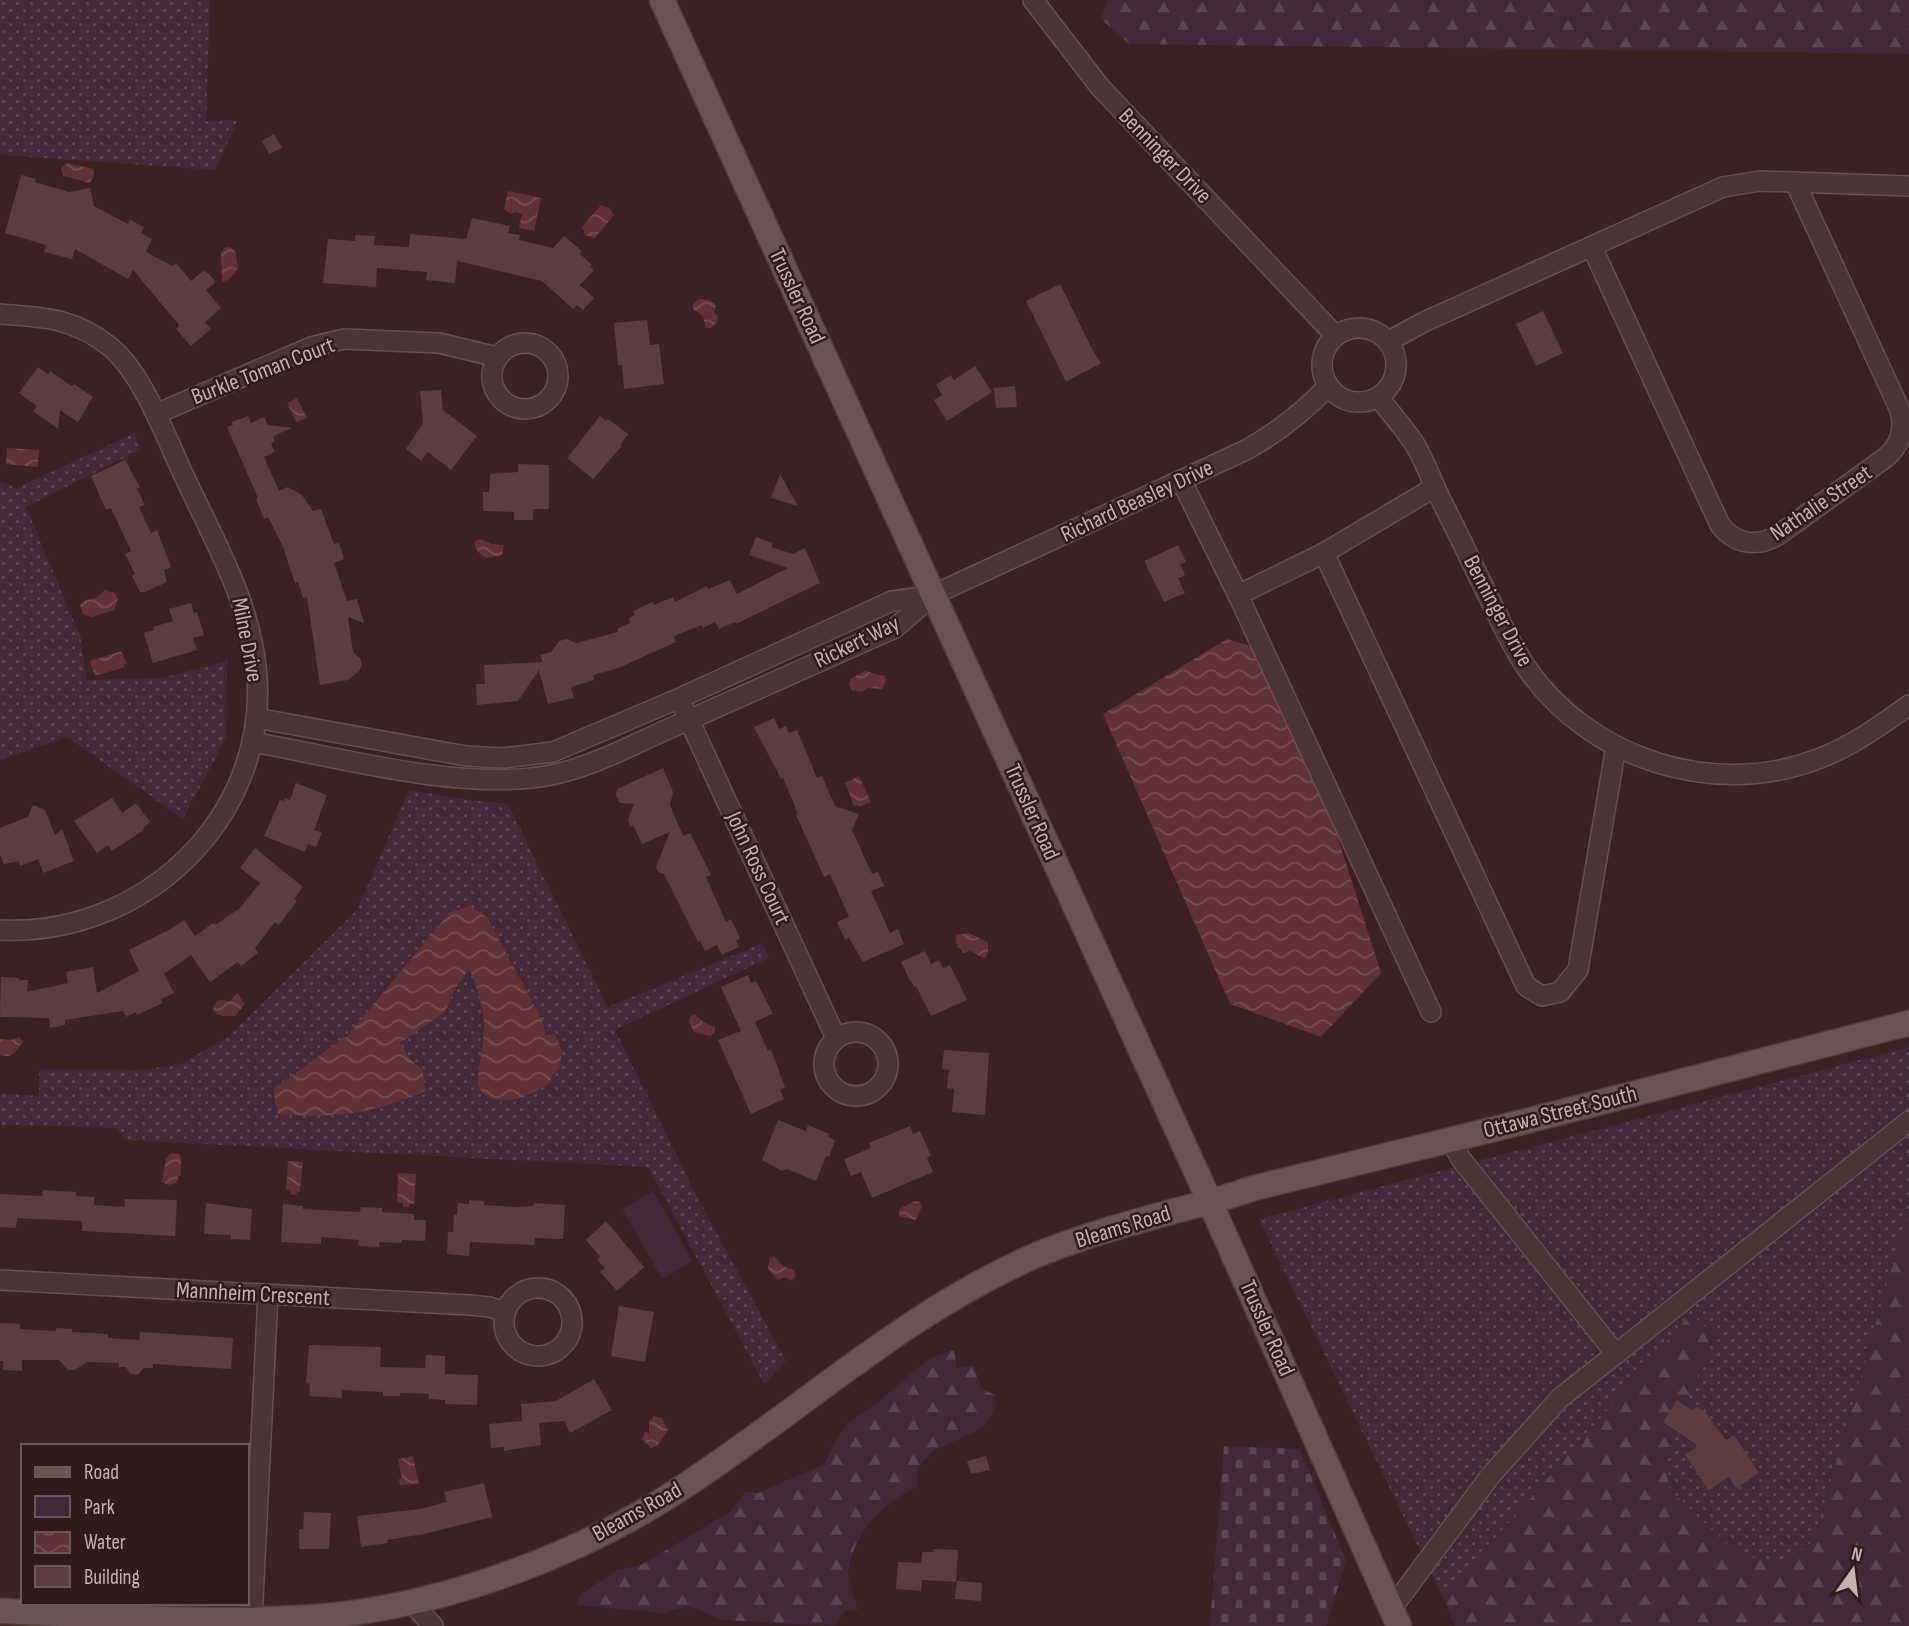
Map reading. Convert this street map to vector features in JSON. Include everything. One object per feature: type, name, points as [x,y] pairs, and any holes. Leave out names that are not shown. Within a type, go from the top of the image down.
[{"type":"main road","name":"Trussler Road","points":[[662,0],[1210,1202],[1396,1617]]},
{"type":"main road","name":"Ottawa Street South","points":[[1210,1202],[1248,1190],[1909,1023]]},
{"type":"main road","name":"Bleams Road","points":[[0,1611],[212,1621],[335,1615],[412,1603],[523,1568],[584,1542],[645,1511],[719,1463],[892,1338],[943,1305],[1009,1268],[1086,1237],[1210,1202]]},
{"type":"street","name":"Benninger Drive","points":[[1033,0],[1100,87],[1335,335]]},
{"type":"street","points":[[1389,341],[1424,322],[1723,187],[1747,182],[1909,186]]},
{"type":"street","name":"Nathalie Street","points":[[1592,247],[1720,525],[1740,541],[1766,541],[1778,536],[1885,458],[1899,442],[1902,429],[1899,408],[1795,182]]},
{"type":"street","name":"Milne Drive","points":[[0,314],[62,320],[89,332],[111,347],[124,361],[156,414],[236,586],[248,624],[257,673],[256,718],[252,742],[241,776],[220,817],[195,850],[165,879],[117,909],[95,917],[39,928],[0,930]]},
{"type":"street","points":[[1350,328],[1365,328],[1379,333],[1389,341],[1395,358],[1395,372],[1390,386],[1378,397],[1366,401],[1352,401],[1338,396],[1328,386],[1322,373],[1322,358],[1335,335],[1350,328]]},
{"type":"street","name":"Burkle Toman Court","points":[[156,414],[311,347],[344,339],[439,343],[497,358]]},
{"type":"street","name":"Richard Beasley Drive","points":[[933,595],[1276,434],[1303,413],[1328,386]]},
{"type":"street","name":"Benninger Drive","points":[[1378,397],[1415,445],[1525,667],[1570,716],[1616,746],[1646,760],[1689,771],[1754,774],[1798,766],[1839,750],[1909,705]]},
{"type":"street","points":[[1181,480],[1238,595],[1431,1012]]},
{"type":"street","points":[[1238,595],[1324,553],[1435,487]]},
{"type":"street","points":[[1324,553],[1526,986],[1542,996],[1560,992],[1577,970],[1616,746]]},
{"type":"street","name":"Rickert Way","points":[[256,718],[466,755],[503,758],[553,752],[680,698],[892,601],[933,595]]},
{"type":"street","name":"Rickert Way","points":[[252,742],[473,779],[523,779],[553,774],[604,758],[895,628],[933,595]]},
{"type":"street","name":"John Ross Court","points":[[680,698],[836,1038]]},
{"type":"street","points":[[1396,1617],[1491,1475],[1560,1398],[1909,1121]]},
{"type":"street","points":[[1451,1140],[1461,1159],[1616,1354]]},
{"type":"street","name":"Mannheim Crescent","points":[[0,1280],[469,1305],[505,1312]]},
{"type":"street","points":[[252,1620],[268,1295]]},
{"type":"street","points":[[412,1603],[433,1626]]},
{"type":"green space","points":[[0,0],[210,0],[206,121],[238,120],[215,170],[0,155]]},
{"type":"green space","points":[[1108,0],[1909,0],[1909,54],[1129,44],[1101,19]]},
{"type":"green space","points":[[135,433],[140,450],[26,507],[80,635],[87,680],[162,678],[227,661],[226,738],[183,819],[67,737],[0,760],[0,481],[16,488]]},
{"type":"green space","points":[[409,790],[508,804],[608,1007],[763,943],[769,958],[615,1030],[693,1189],[786,1361],[764,1384],[648,1167],[125,1140],[117,1128],[0,1125],[0,1093],[39,1096],[39,1069],[137,1070],[179,1065],[228,1037],[357,910]]},
{"type":"green space","points":[[1909,1047],[1909,1208],[1814,1540],[1786,1564],[1738,1555],[1670,1490],[1664,1461],[1714,1335],[1691,1314],[1443,1598],[1259,1219]]},
{"type":"green space","points":[[653,1191],[693,1261],[662,1279],[622,1209]]},
{"type":"green space","points":[[1909,1208],[1909,1626],[1455,1626],[1443,1598],[1691,1314],[1714,1334],[1664,1460],[1670,1490],[1738,1555],[1787,1564],[1814,1540]]},
{"type":"green space","points":[[955,1350],[956,1368],[974,1366],[981,1389],[996,1395],[993,1411],[984,1427],[933,1451],[917,1469],[917,1487],[892,1501],[871,1521],[856,1545],[848,1573],[858,1610],[845,1611],[835,1626],[722,1620],[689,1606],[663,1613],[577,1605],[580,1595],[617,1570],[641,1565],[730,1512],[745,1492],[758,1493],[825,1464],[830,1450],[847,1424],[877,1403],[930,1358]]},
{"type":"green space","points":[[1224,1446],[1300,1449],[1346,1561],[1326,1626],[1210,1626]]},
{"type":"water","points":[[67,163],[94,169],[90,183],[63,176],[61,168]]},
{"type":"water","points":[[508,191],[541,198],[534,231],[519,228],[522,214],[510,214],[504,209]]},
{"type":"water","points":[[601,205],[609,208],[614,215],[594,239],[585,236],[581,228]]},
{"type":"water","points":[[230,247],[235,251],[238,268],[230,279],[222,282],[221,253]]},
{"type":"water","points":[[699,299],[711,301],[716,305],[714,312],[718,317],[717,322],[711,328],[706,328],[703,316],[693,309],[693,304]]},
{"type":"water","points":[[297,398],[307,418],[296,422],[287,403]]},
{"type":"water","points":[[7,448],[39,450],[38,467],[6,464]]},
{"type":"water","points":[[480,539],[504,545],[502,555],[486,558],[483,556],[475,547],[475,541]]},
{"type":"water","points":[[105,590],[115,593],[118,599],[114,610],[92,617],[83,614],[80,605],[85,600],[96,598]]},
{"type":"water","points":[[1227,639],[1251,646],[1309,747],[1381,973],[1321,1037],[1230,1004],[1103,714]]},
{"type":"water","points":[[121,651],[127,663],[124,664],[125,667],[95,676],[90,661]]},
{"type":"water","points":[[865,671],[884,676],[886,680],[882,689],[867,688],[862,692],[852,690],[850,679]]},
{"type":"water","points":[[859,776],[871,802],[859,807],[854,806],[845,783]]},
{"type":"water","points":[[469,906],[487,917],[543,1022],[545,1035],[555,1034],[562,1051],[559,1069],[553,1074],[549,1084],[514,1100],[493,1099],[482,1092],[478,1080],[484,1019],[480,997],[469,969],[455,989],[445,1012],[400,1043],[410,1059],[423,1070],[425,1091],[388,1105],[353,1113],[318,1116],[278,1114],[273,1089],[348,1035],[449,913]]},
{"type":"water","points":[[969,933],[988,942],[985,959],[971,951],[963,953],[957,947],[956,935]]},
{"type":"water","points":[[237,993],[245,1004],[235,1016],[222,1016],[214,1012],[213,1007],[218,1000],[230,1001]]},
{"type":"water","points":[[694,1014],[715,1027],[715,1033],[710,1036],[694,1032],[689,1022]]},
{"type":"water","points":[[19,1037],[23,1042],[14,1053],[9,1056],[0,1055],[0,1039],[11,1040]]},
{"type":"water","points":[[171,1153],[179,1154],[181,1158],[181,1176],[176,1183],[168,1185],[162,1182],[166,1159]]},
{"type":"water","points":[[288,1161],[303,1162],[300,1192],[296,1195],[286,1190]]},
{"type":"water","points":[[398,1173],[416,1174],[414,1204],[409,1204],[409,1207],[397,1203]]},
{"type":"water","points":[[915,1201],[922,1206],[916,1220],[899,1216],[899,1209]]},
{"type":"water","points":[[774,1256],[784,1267],[794,1270],[795,1277],[792,1281],[785,1277],[778,1280],[768,1269],[770,1258]]},
{"type":"water","points":[[654,1416],[662,1418],[668,1430],[658,1445],[651,1448],[642,1439],[645,1432],[649,1433],[649,1422]]},
{"type":"water","points":[[413,1456],[419,1484],[400,1485],[399,1479],[402,1478],[398,1459]]},
{"type":"building","points":[[274,134],[282,148],[269,154],[262,141]]},
{"type":"building","points":[[21,175],[69,192],[90,188],[94,206],[128,224],[130,220],[144,227],[141,233],[152,239],[146,252],[172,266],[176,263],[191,281],[203,271],[208,273],[216,282],[206,290],[221,308],[205,322],[211,329],[191,346],[176,329],[179,325],[133,270],[128,279],[75,249],[72,259],[44,252],[46,245],[5,233]]},
{"type":"building","points":[[472,218],[510,226],[508,233],[520,235],[519,240],[553,248],[564,236],[582,251],[580,254],[592,265],[590,267],[594,270],[580,285],[594,298],[583,310],[577,305],[573,309],[542,281],[457,261],[455,283],[426,280],[427,272],[377,268],[376,287],[323,283],[328,239],[355,241],[355,235],[375,236],[374,245],[409,247],[410,234],[466,239]]},
{"type":"building","points":[[1060,284],[1101,363],[1066,382],[1026,301]]},
{"type":"building","points":[[1543,311],[1563,353],[1536,366],[1516,324]]},
{"type":"building","points":[[647,320],[650,345],[659,344],[664,384],[624,389],[622,365],[618,365],[614,323]]},
{"type":"building","points":[[975,366],[992,392],[947,421],[934,400],[942,395],[936,385],[951,375],[954,380]]},
{"type":"building","points":[[38,367],[48,374],[50,371],[72,386],[74,384],[93,397],[78,422],[60,410],[58,429],[33,411],[37,406],[19,393]]},
{"type":"building","points":[[1015,386],[1017,407],[996,408],[994,388]]},
{"type":"building","points":[[441,390],[443,410],[477,436],[451,470],[428,452],[421,461],[406,449],[423,423],[420,391]]},
{"type":"building","points":[[248,416],[251,423],[264,417],[268,425],[292,428],[273,436],[275,442],[271,443],[275,452],[264,457],[279,491],[288,487],[302,495],[313,511],[321,509],[334,544],[339,543],[344,559],[334,563],[347,601],[357,599],[364,623],[348,617],[353,652],[361,659],[362,665],[348,680],[320,685],[307,597],[303,598],[298,582],[295,583],[283,547],[268,517],[264,519],[256,499],[258,498],[227,427],[233,425],[232,422]]},
{"type":"building","points":[[600,416],[628,434],[620,445],[622,446],[593,479],[567,458]]},
{"type":"building","points":[[125,460],[140,487],[137,489],[145,505],[139,507],[151,533],[157,530],[171,567],[164,570],[167,582],[145,592],[140,592],[132,576],[135,574],[125,554],[131,551],[111,508],[106,510],[91,476]]},
{"type":"building","points":[[518,464],[549,465],[549,509],[533,509],[533,520],[514,520],[514,512],[483,511],[483,492],[489,492],[490,474],[518,472]]},
{"type":"building","points":[[780,474],[798,506],[771,498]]},
{"type":"building","points":[[756,537],[773,543],[771,547],[793,554],[805,548],[820,583],[736,624],[735,622],[719,629],[715,622],[674,636],[676,642],[616,669],[593,675],[594,680],[571,687],[574,698],[548,704],[539,670],[518,701],[477,705],[476,684],[485,684],[484,665],[543,662],[540,655],[551,652],[559,641],[567,639],[576,643],[618,632],[617,629],[630,623],[629,618],[635,615],[633,611],[652,602],[654,605],[673,597],[675,602],[707,586],[708,589],[730,580],[737,594],[788,568],[749,555]]},
{"type":"building","points":[[1178,545],[1186,562],[1180,564],[1185,575],[1178,578],[1185,593],[1164,602],[1144,561]]},
{"type":"building","points":[[191,603],[194,613],[197,612],[204,635],[193,638],[197,650],[153,663],[144,633],[154,630],[153,627],[173,621],[169,609]]},
{"type":"building","points":[[774,718],[779,729],[786,726],[789,733],[797,730],[817,778],[822,776],[835,806],[859,814],[852,830],[872,874],[878,872],[884,886],[871,891],[890,933],[898,929],[904,944],[863,962],[849,938],[845,940],[837,922],[849,917],[830,874],[824,877],[796,815],[798,814],[783,778],[781,779],[754,727]]},
{"type":"building","points":[[663,768],[673,792],[670,805],[683,836],[690,833],[711,875],[706,877],[726,922],[731,919],[740,938],[736,941],[739,947],[722,955],[717,945],[705,951],[700,941],[698,942],[664,874],[659,873],[656,867],[670,832],[642,844],[628,819],[634,804],[620,803],[616,795],[617,789]]},
{"type":"building","points":[[296,783],[327,795],[314,830],[322,833],[316,847],[308,844],[305,852],[264,836],[280,800],[290,800]]},
{"type":"building","points":[[112,798],[122,813],[136,803],[150,822],[144,830],[112,851],[108,845],[97,853],[74,821]]},
{"type":"building","points":[[33,805],[45,810],[55,835],[62,829],[74,861],[43,873],[38,859],[20,866],[19,861],[4,864],[0,855],[0,828],[28,817]]},
{"type":"building","points":[[255,848],[303,887],[294,899],[297,901],[279,925],[275,922],[255,948],[258,953],[241,966],[238,962],[210,982],[191,955],[164,974],[174,993],[161,999],[163,1003],[137,1015],[136,1012],[126,1017],[123,1011],[65,1020],[65,1025],[50,1028],[49,1018],[0,1017],[1,977],[28,980],[27,992],[68,983],[66,972],[93,967],[97,993],[139,971],[129,950],[184,920],[195,936],[213,923],[215,925],[240,908],[260,883],[240,868]]},
{"type":"building","points":[[925,951],[931,964],[939,960],[943,968],[950,965],[967,1000],[931,1016],[901,962]]},
{"type":"building","points":[[748,975],[751,983],[756,981],[771,1010],[772,1014],[755,1022],[768,1051],[771,1050],[785,1087],[780,1090],[784,1099],[751,1114],[718,1040],[741,1031],[721,987]]},
{"type":"building","points":[[944,1050],[989,1053],[985,1115],[952,1112],[954,1089],[947,1088],[949,1070],[942,1069]]},
{"type":"building","points":[[778,1120],[806,1131],[808,1125],[829,1134],[828,1137],[835,1140],[816,1181],[787,1169],[782,1171],[762,1160]]},
{"type":"building","points":[[910,1126],[913,1134],[920,1131],[931,1156],[927,1158],[933,1172],[872,1198],[861,1172],[851,1176],[844,1159],[871,1148],[869,1143]]},
{"type":"building","points":[[43,1190],[76,1192],[76,1196],[94,1197],[94,1205],[125,1207],[125,1199],[177,1200],[175,1236],[82,1231],[82,1221],[17,1218],[16,1228],[0,1227],[0,1194],[42,1196]]},
{"type":"building","points":[[469,1200],[484,1201],[484,1205],[515,1207],[533,1206],[534,1203],[565,1205],[563,1239],[535,1238],[534,1245],[470,1242],[469,1256],[447,1254],[448,1232],[453,1232],[458,1203],[469,1204]]},
{"type":"building","points":[[206,1203],[252,1209],[250,1240],[231,1239],[231,1235],[204,1234]]},
{"type":"building","points":[[283,1204],[303,1206],[303,1209],[360,1212],[361,1207],[382,1208],[382,1212],[414,1214],[414,1220],[426,1220],[425,1241],[379,1242],[379,1247],[358,1246],[359,1240],[321,1237],[321,1244],[281,1242]]},
{"type":"building","points":[[606,1221],[644,1267],[617,1291],[600,1272],[605,1268],[597,1260],[600,1256],[586,1240]]},
{"type":"building","points":[[619,1306],[654,1312],[645,1362],[611,1356]]},
{"type":"building","points":[[0,1323],[20,1324],[20,1329],[72,1329],[72,1332],[108,1334],[108,1338],[139,1340],[140,1332],[233,1338],[231,1369],[153,1364],[153,1368],[144,1368],[138,1375],[130,1374],[126,1367],[119,1367],[119,1363],[87,1362],[75,1370],[68,1370],[59,1360],[22,1360],[22,1371],[3,1370],[3,1361],[0,1361]]},
{"type":"building","points":[[309,1345],[381,1347],[380,1367],[425,1368],[426,1355],[445,1356],[445,1374],[478,1375],[477,1405],[445,1404],[445,1400],[429,1399],[429,1394],[400,1393],[400,1396],[383,1396],[383,1392],[342,1390],[342,1398],[309,1396],[310,1384],[306,1383]]},
{"type":"building","points":[[594,1379],[612,1410],[570,1433],[564,1421],[539,1423],[541,1445],[504,1451],[504,1447],[491,1448],[489,1424],[522,1421],[521,1404],[556,1401]]},
{"type":"building","points":[[1677,1400],[1693,1411],[1696,1406],[1706,1413],[1726,1440],[1734,1435],[1759,1473],[1736,1488],[1729,1477],[1708,1490],[1685,1454],[1699,1446],[1663,1422]]},
{"type":"building","points":[[986,1456],[990,1470],[971,1474],[967,1461]]},
{"type":"building","points":[[484,1483],[492,1517],[387,1540],[388,1543],[361,1547],[357,1516],[420,1509],[447,1502],[444,1492]]},
{"type":"building","points":[[304,1512],[331,1513],[329,1549],[299,1549],[299,1529],[303,1529]]},
{"type":"building","points":[[933,1549],[958,1550],[956,1582],[922,1580],[921,1591],[896,1589],[898,1562],[921,1563],[922,1552],[933,1552]]},
{"type":"building","points":[[957,1581],[982,1583],[981,1601],[955,1599]]}]
